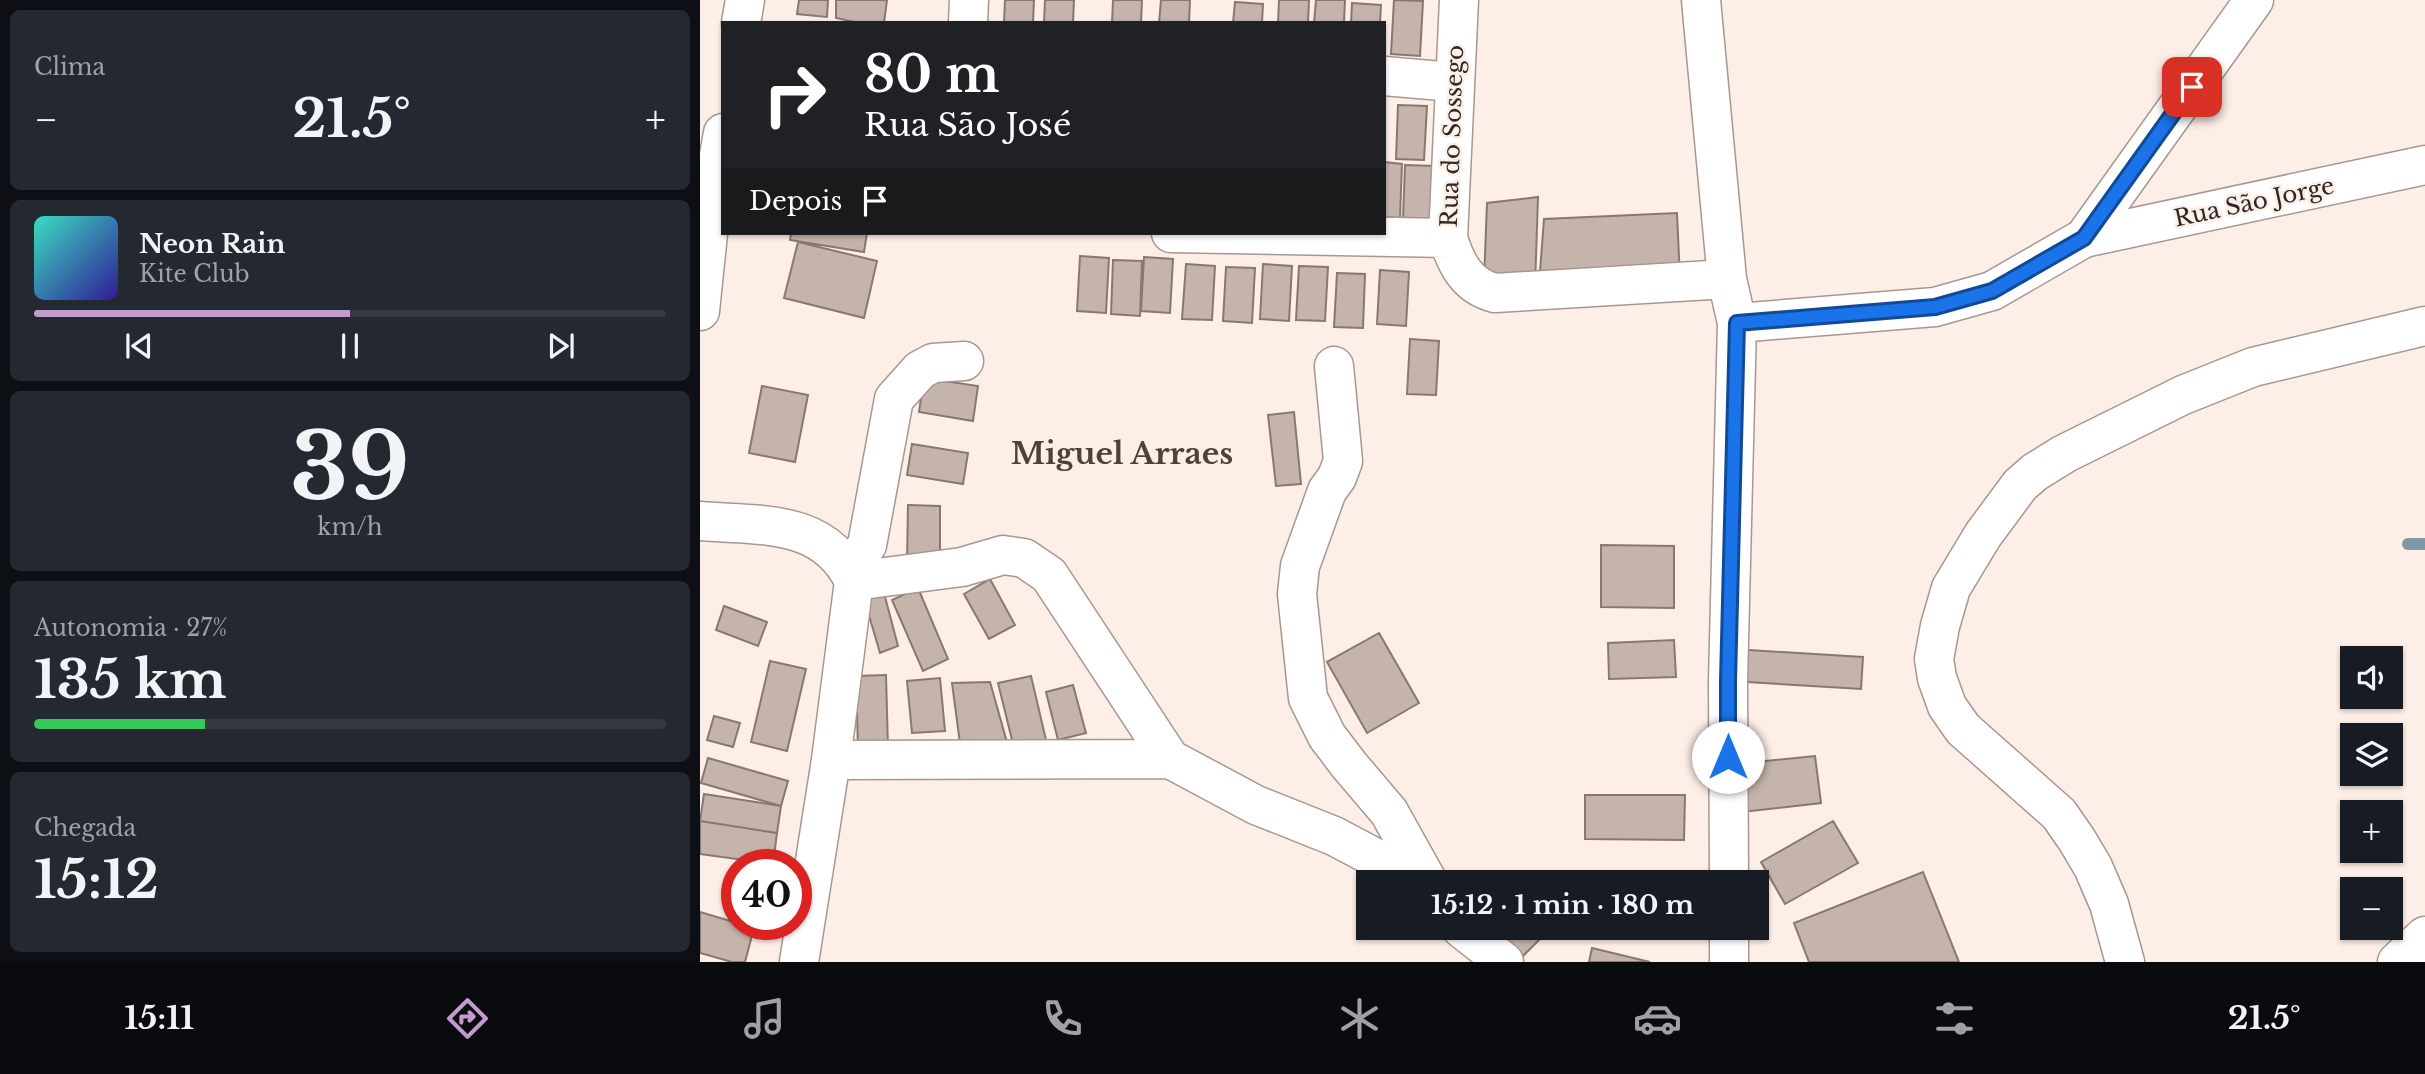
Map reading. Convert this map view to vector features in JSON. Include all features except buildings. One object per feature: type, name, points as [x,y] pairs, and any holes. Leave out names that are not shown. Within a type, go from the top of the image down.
[{"type":"street","points":[[741,21],[745,0]]},
{"type":"street","points":[[968,21],[969,0]]},
{"type":"street","name":"Rua do Sossego","points":[[1459,0],[1447,238],[1462,272],[1483,290],[1495,293],[1727,279]]},
{"type":"street","points":[[1701,0],[1727,279],[1737,323],[1728,681],[1729,870]]},
{"type":"street","points":[[1737,323],[1935,307],[1992,291],[2084,238],[2253,0]]},
{"type":"street","points":[[1386,76],[1453,82]]},
{"type":"street","points":[[700,311],[712,195],[721,143]]},
{"type":"street","name":"Rua São Jorge","points":[[2084,238],[2425,165]]},
{"type":"street","points":[[1281,235],[1447,238]]},
{"type":"street","points":[[2125,962],[2109,904],[2094,867],[2059,814],[1962,729],[1947,706],[1937,678],[1934,659],[1951,588],[1983,535],[2020,485],[2064,454],[2183,395],[2253,367],[2425,326]]},
{"type":"street","points":[[799,962],[831,760],[851,575],[867,545],[894,399],[920,370],[933,363],[964,361]]},
{"type":"street","points":[[1334,366],[1343,461],[1337,477],[1327,491],[1300,566],[1297,594],[1308,698],[1327,736],[1390,812],[1421,870]]},
{"type":"street","points":[[700,520],[791,529],[824,543],[844,561],[851,575]]},
{"type":"street","points":[[851,575],[962,566],[1003,555],[1024,558],[1049,575],[1170,759]]},
{"type":"street","points":[[831,760],[1170,759],[1256,805],[1334,835],[1393,870]]},
{"type":"street","points":[[2397,962],[2425,936]]},
{"type":"street","points":[[1476,940],[1504,962]]},
{"type":"street","points":[[1729,940],[1729,962]]},
{"type":"waterway","points":[[2408,544],[2425,544]]},
{"type":"district","name":"Miguel Arraes","points":[[1122,454]]},
{"type":"route","points":[[1728,757],[1737,323],[1935,307],[1992,291],[2084,238],[2192,87]]}]
